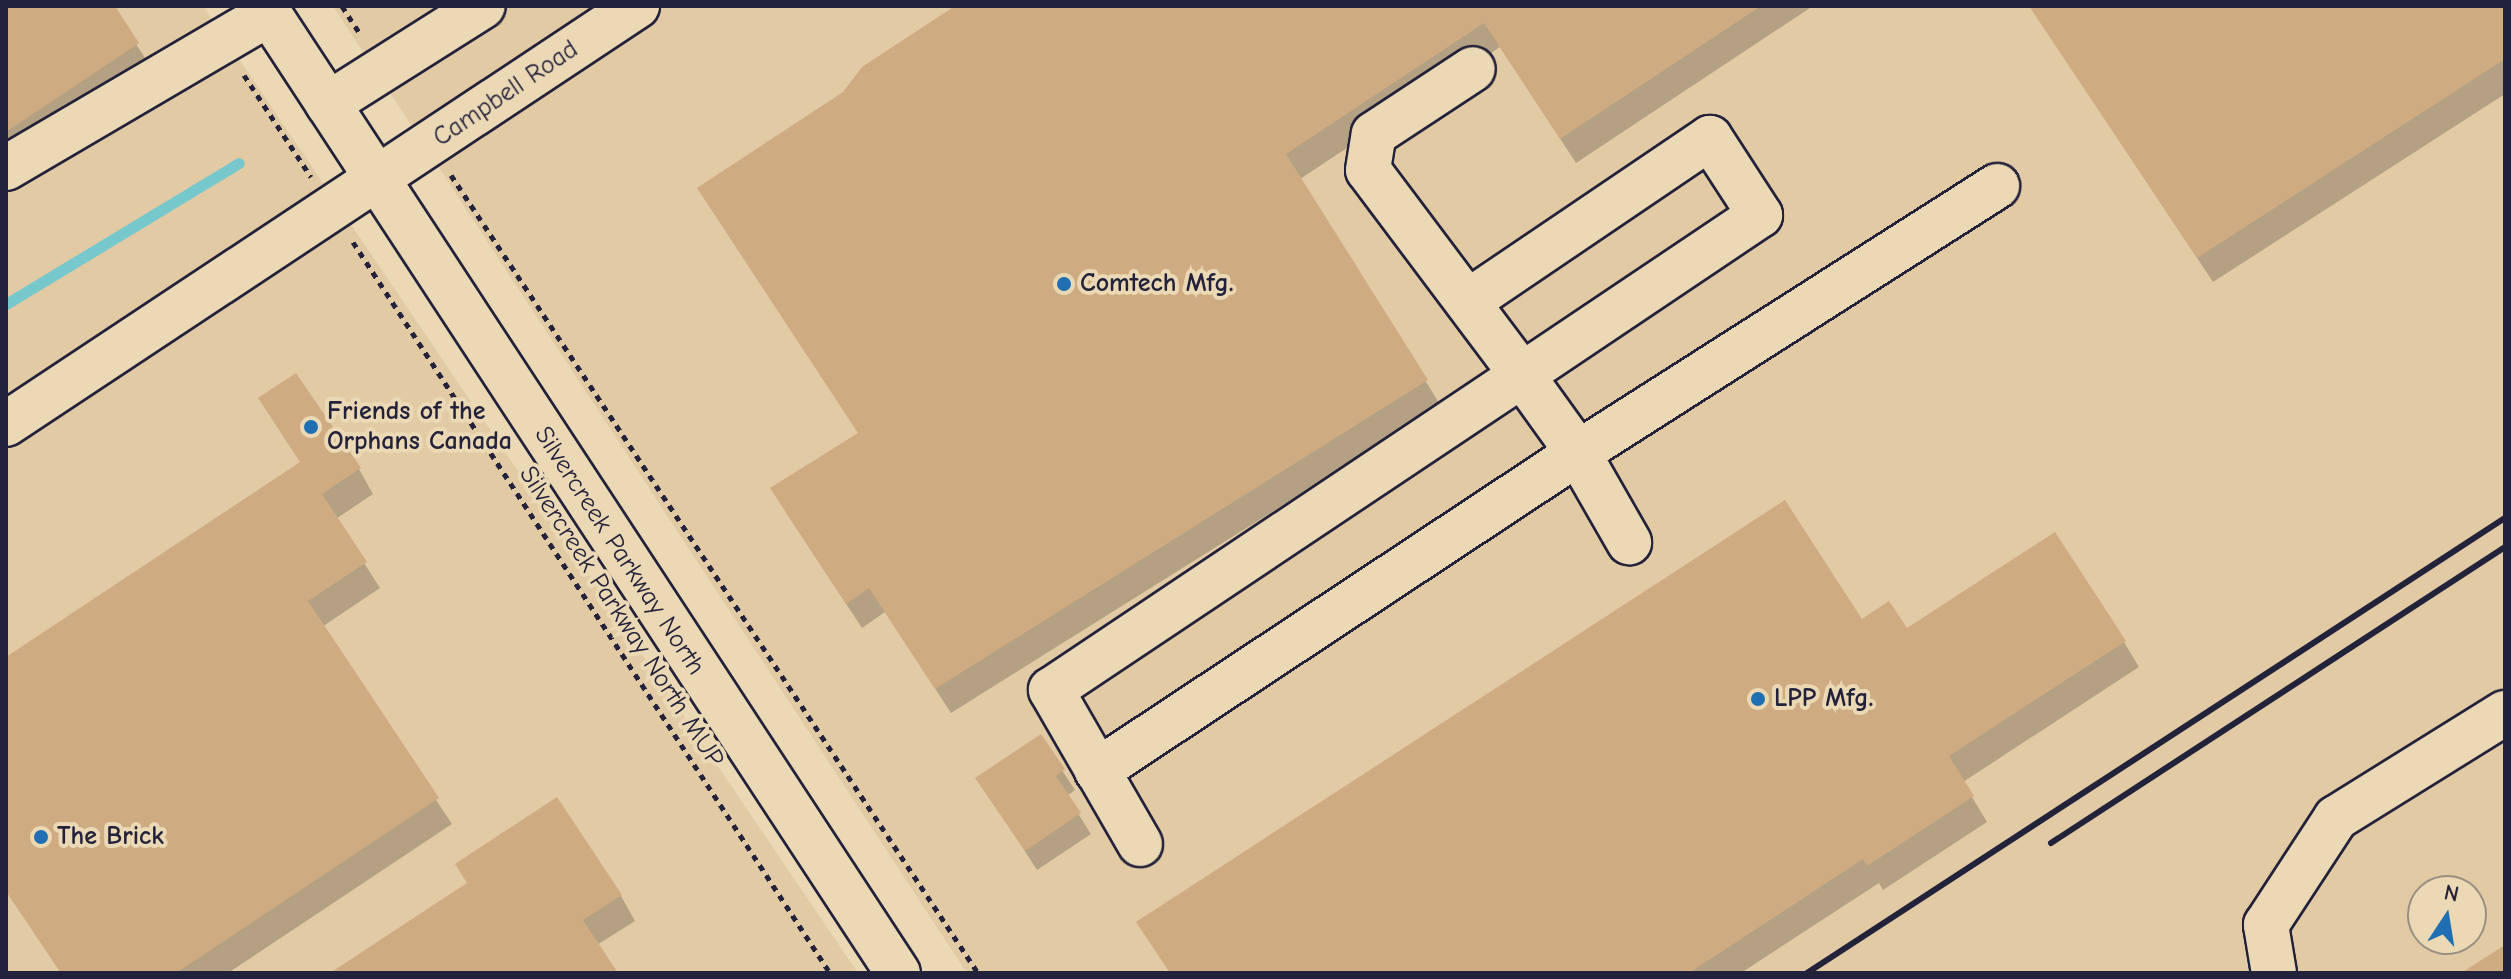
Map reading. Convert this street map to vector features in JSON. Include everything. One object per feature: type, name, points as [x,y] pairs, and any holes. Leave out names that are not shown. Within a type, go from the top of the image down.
[{"type":"main road","points":[[328,104],[483,6]]},
{"type":"main road","points":[[6,168],[222,41],[266,10]]},
{"type":"main road","name":"Silvercreek Parkway North","points":[[266,10],[376,182],[898,973]]},
{"type":"main road","name":"Campbell Road","points":[[6,424],[376,182],[616,12]]},
{"type":"main road","points":[[1473,69],[1374,134],[1368,170],[1469,301],[1578,453],[1629,542]]},
{"type":"main road","points":[[1140,844],[1051,690],[1760,215],[1710,138],[1469,301]]},
{"type":"main road","points":[[1097,771],[1578,453],[1997,186]]},
{"type":"main road","points":[[2274,973],[2266,925],[2336,818],[2505,713]]},
{"type":"path","name":"Silvercreek Parkway North MUP","points":[[222,41],[830,973]]},
{"type":"path","points":[[431,144],[978,973]]},
{"type":"shaded area","points":[[6,6],[203,6],[858,973],[6,973]]},
{"type":"shaded area","points":[[333,6],[2505,6],[2505,973],[967,973]]},
{"type":"building","points":[[6,6],[115,6],[139,43],[6,132]]},
{"type":"building","name":"Comtech Mfg.","points":[[955,6],[1761,6],[1560,139],[1484,23],[1286,154],[1428,380],[935,689],[869,588],[846,604],[770,488],[858,433],[697,188],[843,92],[862,67]]},
{"type":"building","points":[[2029,6],[2505,6],[2505,59],[2197,258]]},
{"type":"building","points":[[296,373],[361,468],[322,494],[367,562],[308,601],[439,798],[176,973],[61,973],[6,891],[6,657],[300,462],[258,398]]},
{"type":"building","name":"LPP Mfg.","points":[[1785,500],[1862,619],[1889,601],[1907,628],[2055,532],[2126,641],[1949,756],[1974,796],[1867,866],[1863,859],[1689,973],[1170,973],[1136,922]]},
{"type":"building","points":[[1041,734],[1065,769],[1056,776],[1081,813],[1025,851],[975,778]]},
{"type":"building","points":[[557,797],[622,895],[583,920],[618,973],[330,973],[467,883],[455,864]]},
{"type":"building","points":[[2505,945],[2505,973],[2461,973]]},
{"type":"waterway","points":[[6,304],[239,163]]},
{"type":"railway","points":[[1807,973],[2505,518]]},
{"type":"railway","points":[[2051,843],[2505,547]]},
{"type":"place","name":"Comtech Mfg.","points":[[1064,284]]},
{"type":"place","name":"Friends of the Orphans Canada","points":[[311,427]]},
{"type":"place","name":"LPP Mfg.","points":[[1758,699]]},
{"type":"place","name":"The Brick","points":[[41,837]]}]
